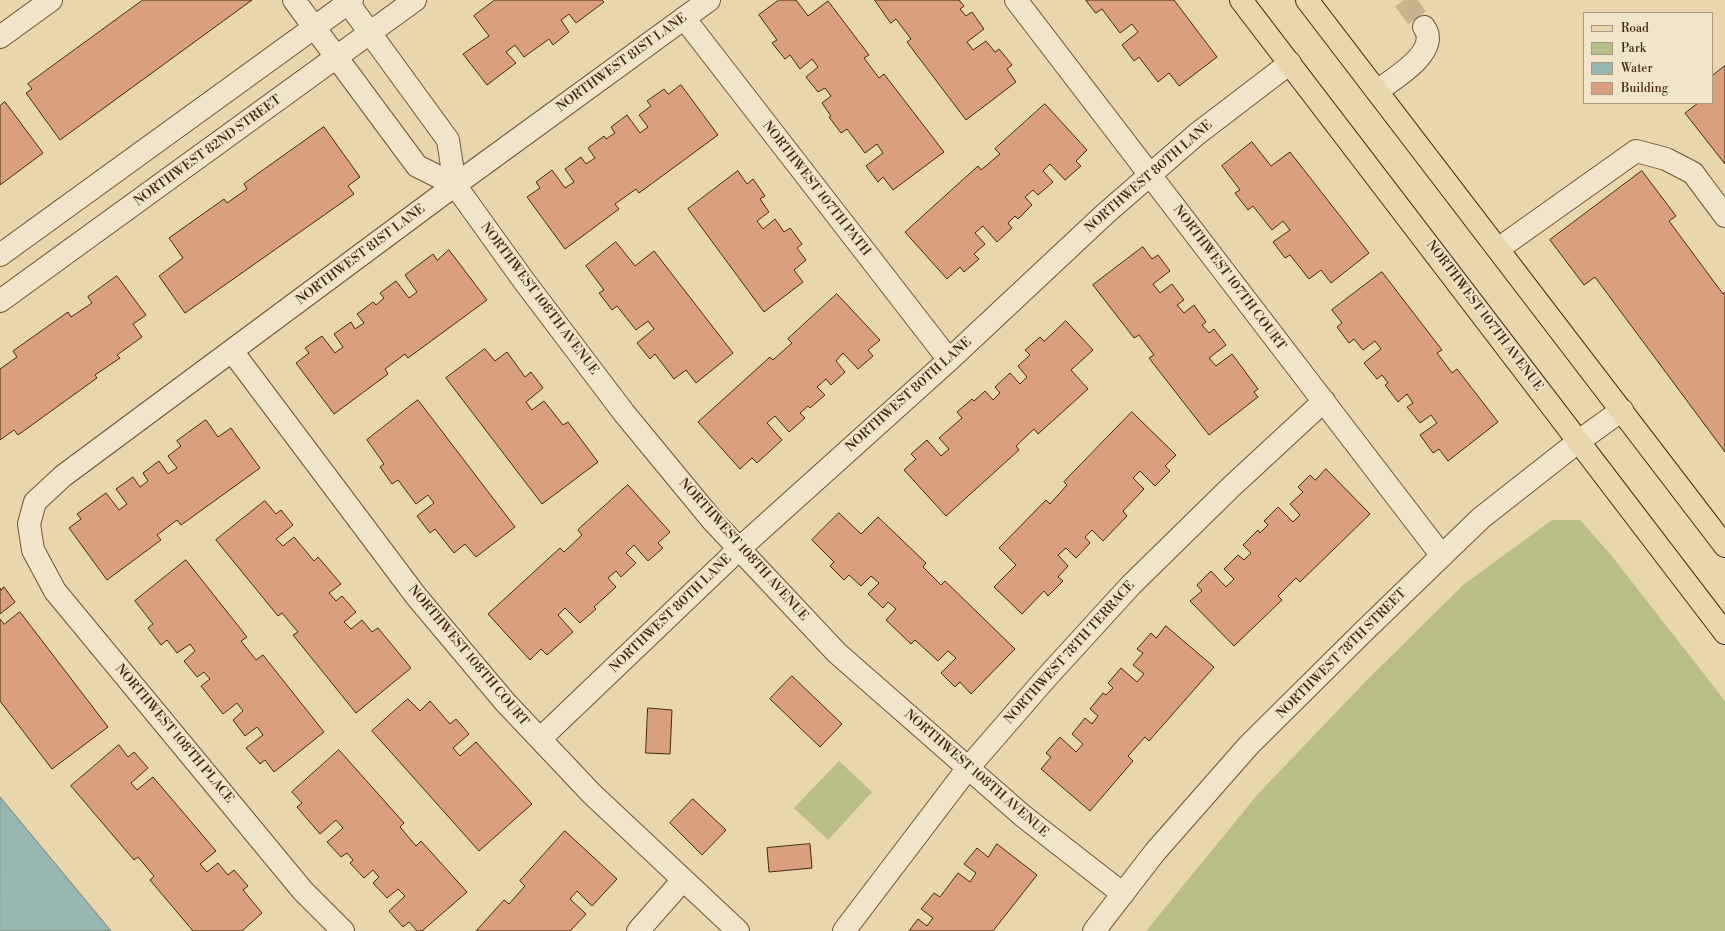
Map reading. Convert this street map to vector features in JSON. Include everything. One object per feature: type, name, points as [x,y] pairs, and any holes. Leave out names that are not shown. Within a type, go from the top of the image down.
[{"type":"main road","name":"NORTHWEST 107TH AVENUE","points":[[1241,0],[1725,633]]},
{"type":"main road","points":[[1307,0],[1725,546]]},
{"type":"street","points":[[0,37],[51,0]]},
{"type":"street","name":"NORTHWEST 108TH AVENUE","points":[[294,0],[417,166],[455,185]]},
{"type":"street","name":"NORTHWEST 82ND STREET","points":[[0,301],[415,0]]},
{"type":"street","name":"NORTHWEST 81ST LANE","points":[[29,524],[35,502],[63,476],[455,185],[709,0]]},
{"type":"street","name":"NORTHWEST 107TH COURT","points":[[1016,0],[1442,556]]},
{"type":"street","points":[[0,255],[348,1]]},
{"type":"street","name":"NORTHWEST 108TH AVENUE","points":[[348,1],[448,140],[455,185],[524,281],[624,413],[713,521],[837,653],[1023,816],[1123,894]]},
{"type":"street","name":"NORTHWEST 107TH PATH","points":[[684,18],[949,360]]},
{"type":"street","points":[[1377,91],[1416,62],[1428,44],[1427,31],[1424,27]]},
{"type":"street","name":"NORTHWEST 80TH LANE","points":[[540,739],[739,549],[949,360],[1105,214],[1197,134],[1290,63]]},
{"type":"street","points":[[1498,249],[1636,152],[1666,159],[1693,173],[1725,216]]},
{"type":"street","name":"NORTHWEST 108TH COURT","points":[[232,351],[416,596],[505,702],[592,794],[738,931]]},
{"type":"street","name":"NORTHWEST 78TH TERRACE","points":[[844,931],[968,768],[1046,678],[1131,585],[1231,487],[1324,401]]},
{"type":"street","name":"NORTHWEST 78TH STREET","points":[[1094,931],[1155,852],[1249,745],[1361,634],[1481,518],[1579,441],[1622,410]]},
{"type":"street","name":"NORTHWEST 108TH PLACE","points":[[29,524],[33,550],[54,590],[303,891],[343,931]]},
{"type":"street","points":[[638,931],[683,880]]},
{"type":"green space","points":[[1552,520],[1580,520],[1611,555],[1725,701],[1725,931],[1146,931],[1258,794],[1365,682],[1463,585]]},
{"type":"green space","points":[[839,761],[872,792],[828,840],[794,808]]},
{"type":"water","points":[[0,797],[111,931],[0,931]]},
{"type":"building","points":[[143,0],[252,0],[60,140],[26,93],[32,89],[28,84]]},
{"type":"building","points":[[495,0],[602,0],[604,2],[576,23],[569,14],[561,20],[569,32],[553,45],[549,39],[524,57],[515,45],[506,52],[516,63],[487,85],[463,54],[489,36],[474,16]]},
{"type":"building","points":[[779,0],[796,0],[808,16],[828,1],[869,55],[864,58],[879,78],[884,74],[944,152],[893,190],[883,177],[878,182],[866,166],[883,153],[877,144],[865,153],[847,129],[841,133],[829,117],[831,116],[822,103],[831,96],[825,88],[818,92],[806,77],[818,67],[812,59],[800,69],[790,55],[785,59],[772,43],[777,40],[759,15]]},
{"type":"building","points":[[875,0],[959,0],[964,6],[960,9],[966,16],[972,12],[984,29],[967,42],[973,50],[986,41],[995,52],[999,49],[1012,65],[1007,69],[1016,82],[966,120],[907,42],[911,39],[896,19],[891,23]]},
{"type":"building","points":[[1086,0],[1174,0],[1217,57],[1179,86],[1169,73],[1158,82],[1139,57],[1134,61],[1122,45],[1138,32],[1132,24],[1120,33],[1102,9],[1096,13]]},
{"type":"building","points":[[1725,66],[1725,164],[1685,113],[1697,104],[1713,104],[1713,75]]},
{"type":"building","points":[[681,85],[718,135],[639,193],[636,189],[615,204],[619,209],[565,249],[527,197],[540,188],[536,182],[552,170],[565,188],[574,182],[565,169],[581,157],[586,164],[595,158],[588,148],[604,136],[606,139],[615,133],[611,127],[627,115],[640,133],[648,127],[639,115],[651,106],[647,101],[664,89],[668,94]]},
{"type":"building","points":[[5,102],[43,153],[0,185],[0,106]]},
{"type":"building","points":[[1045,104],[1087,150],[1076,161],[1081,166],[1065,180],[1050,164],[1043,171],[1053,182],[1038,195],[1033,190],[1025,197],[1032,205],[1018,219],[1015,216],[1008,223],[1012,228],[997,242],[983,226],[975,233],[985,244],[974,254],[979,259],[964,272],[960,267],[947,279],[905,232],[978,166],[981,170],[1000,154],[995,149]]},
{"type":"building","points":[[324,127],[360,177],[348,186],[354,194],[185,313],[159,276],[183,258],[169,238],[224,199],[227,203],[247,189],[244,184]]},
{"type":"building","points":[[1252,142],[1271,166],[1290,152],[1369,253],[1331,283],[1321,270],[1309,279],[1290,255],[1285,258],[1273,242],[1290,230],[1283,221],[1272,230],[1253,206],[1248,210],[1235,193],[1240,190],[1222,166]]},
{"type":"building","points":[[738,171],[747,184],[753,179],[765,196],[760,199],[769,212],[757,221],[763,229],[775,219],[784,232],[790,228],[802,244],[797,248],[806,260],[794,270],[803,282],[764,312],[688,209]]},
{"type":"building","points":[[1642,171],[1676,216],[1669,221],[1723,294],[1725,292],[1725,452],[1595,277],[1584,285],[1550,240]]},
{"type":"building","points":[[616,242],[635,266],[654,251],[733,353],[696,383],[686,370],[674,379],[655,354],[650,359],[637,343],[654,329],[648,321],[636,330],[617,306],[612,310],[599,293],[604,290],[586,266]]},
{"type":"building","points":[[1143,247],[1152,259],[1158,255],[1170,271],[1153,284],[1160,293],[1172,284],[1184,300],[1177,305],[1184,313],[1194,305],[1206,322],[1202,325],[1209,333],[1214,329],[1226,345],[1209,358],[1216,366],[1232,354],[1258,389],[1254,392],[1258,397],[1209,435],[1149,358],[1154,355],[1139,335],[1134,338],[1093,285]]},
{"type":"building","points":[[449,250],[487,300],[408,358],[405,354],[385,369],[388,374],[334,414],[296,363],[309,353],[305,348],[322,336],[335,353],[343,347],[334,334],[351,322],[355,329],[364,323],[357,314],[373,302],[376,305],[384,298],[380,293],[396,281],[409,298],[417,292],[405,275],[433,254],[437,260]]},
{"type":"building","points":[[1382,272],[1442,350],[1437,353],[1452,373],[1457,369],[1498,422],[1448,461],[1439,449],[1433,453],[1420,435],[1437,423],[1431,415],[1420,423],[1407,407],[1413,403],[1407,394],[1398,402],[1385,385],[1388,383],[1382,375],[1377,379],[1364,363],[1381,349],[1375,341],[1363,350],[1354,339],[1349,343],[1337,327],[1342,323],[1332,310]]},
{"type":"building","points":[[117,276],[146,315],[133,324],[142,337],[117,355],[120,358],[95,375],[97,378],[18,435],[14,430],[0,440],[0,369],[17,357],[13,351],[68,312],[71,317],[92,303],[88,297]]},
{"type":"building","points":[[837,294],[880,340],[868,350],[873,356],[858,369],[843,353],[836,361],[845,372],[831,385],[826,379],[817,387],[825,395],[810,408],[808,406],[800,413],[805,418],[789,432],[775,416],[767,423],[782,440],[757,463],[752,458],[740,469],[698,422],[770,357],[773,360],[792,343],[788,339]]},
{"type":"building","points":[[1066,321],[1093,350],[1071,370],[1088,389],[1038,434],[1034,429],[1016,446],[1019,450],[946,516],[904,470],[916,459],[911,454],[927,440],[941,456],[949,449],[939,438],[962,418],[957,412],[972,399],[974,401],[985,391],[993,400],[1000,393],[995,387],[1010,373],[1020,384],[1027,377],[1018,366],[1030,355],[1025,350],[1040,337],[1044,341]]},
{"type":"building","points":[[485,349],[495,361],[507,352],[525,377],[531,372],[543,388],[526,402],[532,410],[544,401],[563,425],[568,422],[598,462],[542,504],[446,378]]},
{"type":"building","points":[[418,400],[515,527],[476,557],[465,544],[454,553],[435,529],[430,533],[417,516],[434,503],[428,495],[416,504],[398,480],[392,484],[380,467],[384,464],[367,440]]},
{"type":"building","points":[[1132,412],[1176,455],[1165,466],[1170,471],[1155,486],[1140,471],[1133,478],[1144,489],[1123,511],[1127,516],[1103,541],[1092,530],[1085,537],[1090,543],[1076,558],[1066,548],[1058,555],[1068,566],[1058,577],[1063,581],[1048,596],[1044,591],[1022,614],[994,587],[1016,565],[999,548],[1046,500],[1050,504],[1067,485],[1064,482]]},
{"type":"building","points":[[206,420],[218,437],[231,428],[260,468],[181,525],[177,520],[157,535],[161,540],[107,580],[69,528],[81,519],[77,514],[106,493],[119,510],[127,504],[116,489],[133,477],[140,487],[148,481],[143,473],[159,461],[168,474],[177,468],[168,456],[181,446],[177,441]]},
{"type":"building","points":[[1326,469],[1370,514],[1300,582],[1296,578],[1278,596],[1282,600],[1234,646],[1190,601],[1202,591],[1197,585],[1211,571],[1226,587],[1234,579],[1224,569],[1238,555],[1244,560],[1251,553],[1243,545],[1258,530],[1260,533],[1268,525],[1264,521],[1278,507],[1293,522],[1300,515],[1290,504],[1303,492],[1298,487],[1310,475],[1315,480]]},
{"type":"building","points":[[628,485],[670,532],[658,543],[663,548],[648,561],[634,545],[626,553],[636,563],[621,577],[616,571],[608,578],[616,587],[594,607],[596,609],[580,623],[565,608],[558,615],[573,632],[547,655],[541,649],[530,660],[488,614],[560,548],[564,552],[582,535],[578,530]]},
{"type":"building","points":[[265,501],[276,514],[281,510],[293,525],[276,539],[283,546],[294,537],[314,561],[318,557],[341,584],[329,593],[336,601],[342,596],[356,612],[344,622],[351,629],[362,620],[372,632],[378,628],[411,668],[356,713],[293,635],[298,632],[282,613],[278,616],[216,540]]},
{"type":"building","points":[[839,513],[861,534],[878,517],[926,563],[923,567],[941,585],[945,581],[1015,649],[971,694],[960,682],[955,687],[941,673],[956,658],[948,651],[938,661],[915,640],[911,644],[886,620],[896,609],[888,602],[883,608],[868,594],[879,583],[871,576],[861,586],[849,575],[844,580],[830,566],[834,562],[812,540]]},
{"type":"building","points":[[186,560],[247,637],[241,641],[256,660],[263,655],[324,732],[274,772],[265,760],[260,764],[246,748],[263,735],[257,727],[245,736],[233,720],[243,711],[237,703],[223,714],[201,686],[210,679],[204,672],[197,677],[184,661],[195,651],[190,644],[177,653],[167,640],[161,645],[148,628],[153,624],[135,601]]},
{"type":"building","points":[[4,587],[15,602],[0,614],[0,588],[1,590]]},
{"type":"building","points":[[20,612],[108,727],[52,769],[0,701],[0,619],[4,624]]},
{"type":"building","points":[[1166,626],[1214,667],[1149,741],[1145,737],[1128,756],[1133,761],[1090,811],[1041,769],[1051,757],[1046,753],[1060,737],[1076,752],[1083,744],[1072,734],[1085,718],[1092,724],[1098,716],[1090,709],[1103,693],[1106,695],[1113,688],[1108,683],[1121,668],[1137,682],[1144,674],[1133,665],[1143,653],[1137,649],[1151,633],[1156,638]]},
{"type":"building","points":[[792,676],[842,724],[820,747],[770,699]]},
{"type":"building","points":[[408,699],[420,711],[430,701],[450,724],[456,719],[469,734],[453,748],[460,756],[476,742],[532,804],[479,851],[372,731]]},
{"type":"building","points":[[648,708],[672,710],[670,754],[646,753]]},
{"type":"building","points":[[119,745],[128,757],[134,752],[148,768],[131,783],[137,790],[153,777],[216,851],[200,864],[207,872],[218,863],[228,875],[234,870],[248,886],[243,890],[262,913],[242,931],[193,931],[150,880],[154,876],[138,857],[134,860],[71,786]]},
{"type":"building","points":[[339,750],[404,823],[400,827],[416,846],[421,841],[467,892],[422,931],[417,931],[409,922],[403,927],[389,911],[405,896],[398,889],[387,898],[373,883],[379,877],[373,870],[364,878],[350,863],[353,860],[347,853],[341,857],[327,842],[343,828],[336,820],[320,834],[297,807],[302,803],[292,792]]},
{"type":"building","points":[[693,799],[726,830],[702,855],[670,823]]},
{"type":"building","points":[[565,831],[617,879],[592,906],[577,891],[570,899],[586,914],[570,931],[476,931],[504,900],[509,904],[525,886],[520,881]]},
{"type":"building","points":[[810,844],[812,868],[769,872],[767,848]]},
{"type":"building","points":[[997,844],[1037,875],[993,931],[909,931],[918,919],[927,926],[933,918],[921,909],[934,893],[940,897],[958,873],[970,882],[976,873],[964,864],[977,848],[988,857]]},
{"type":"tunnel","points":[[1404,0],[1424,27]]}]
